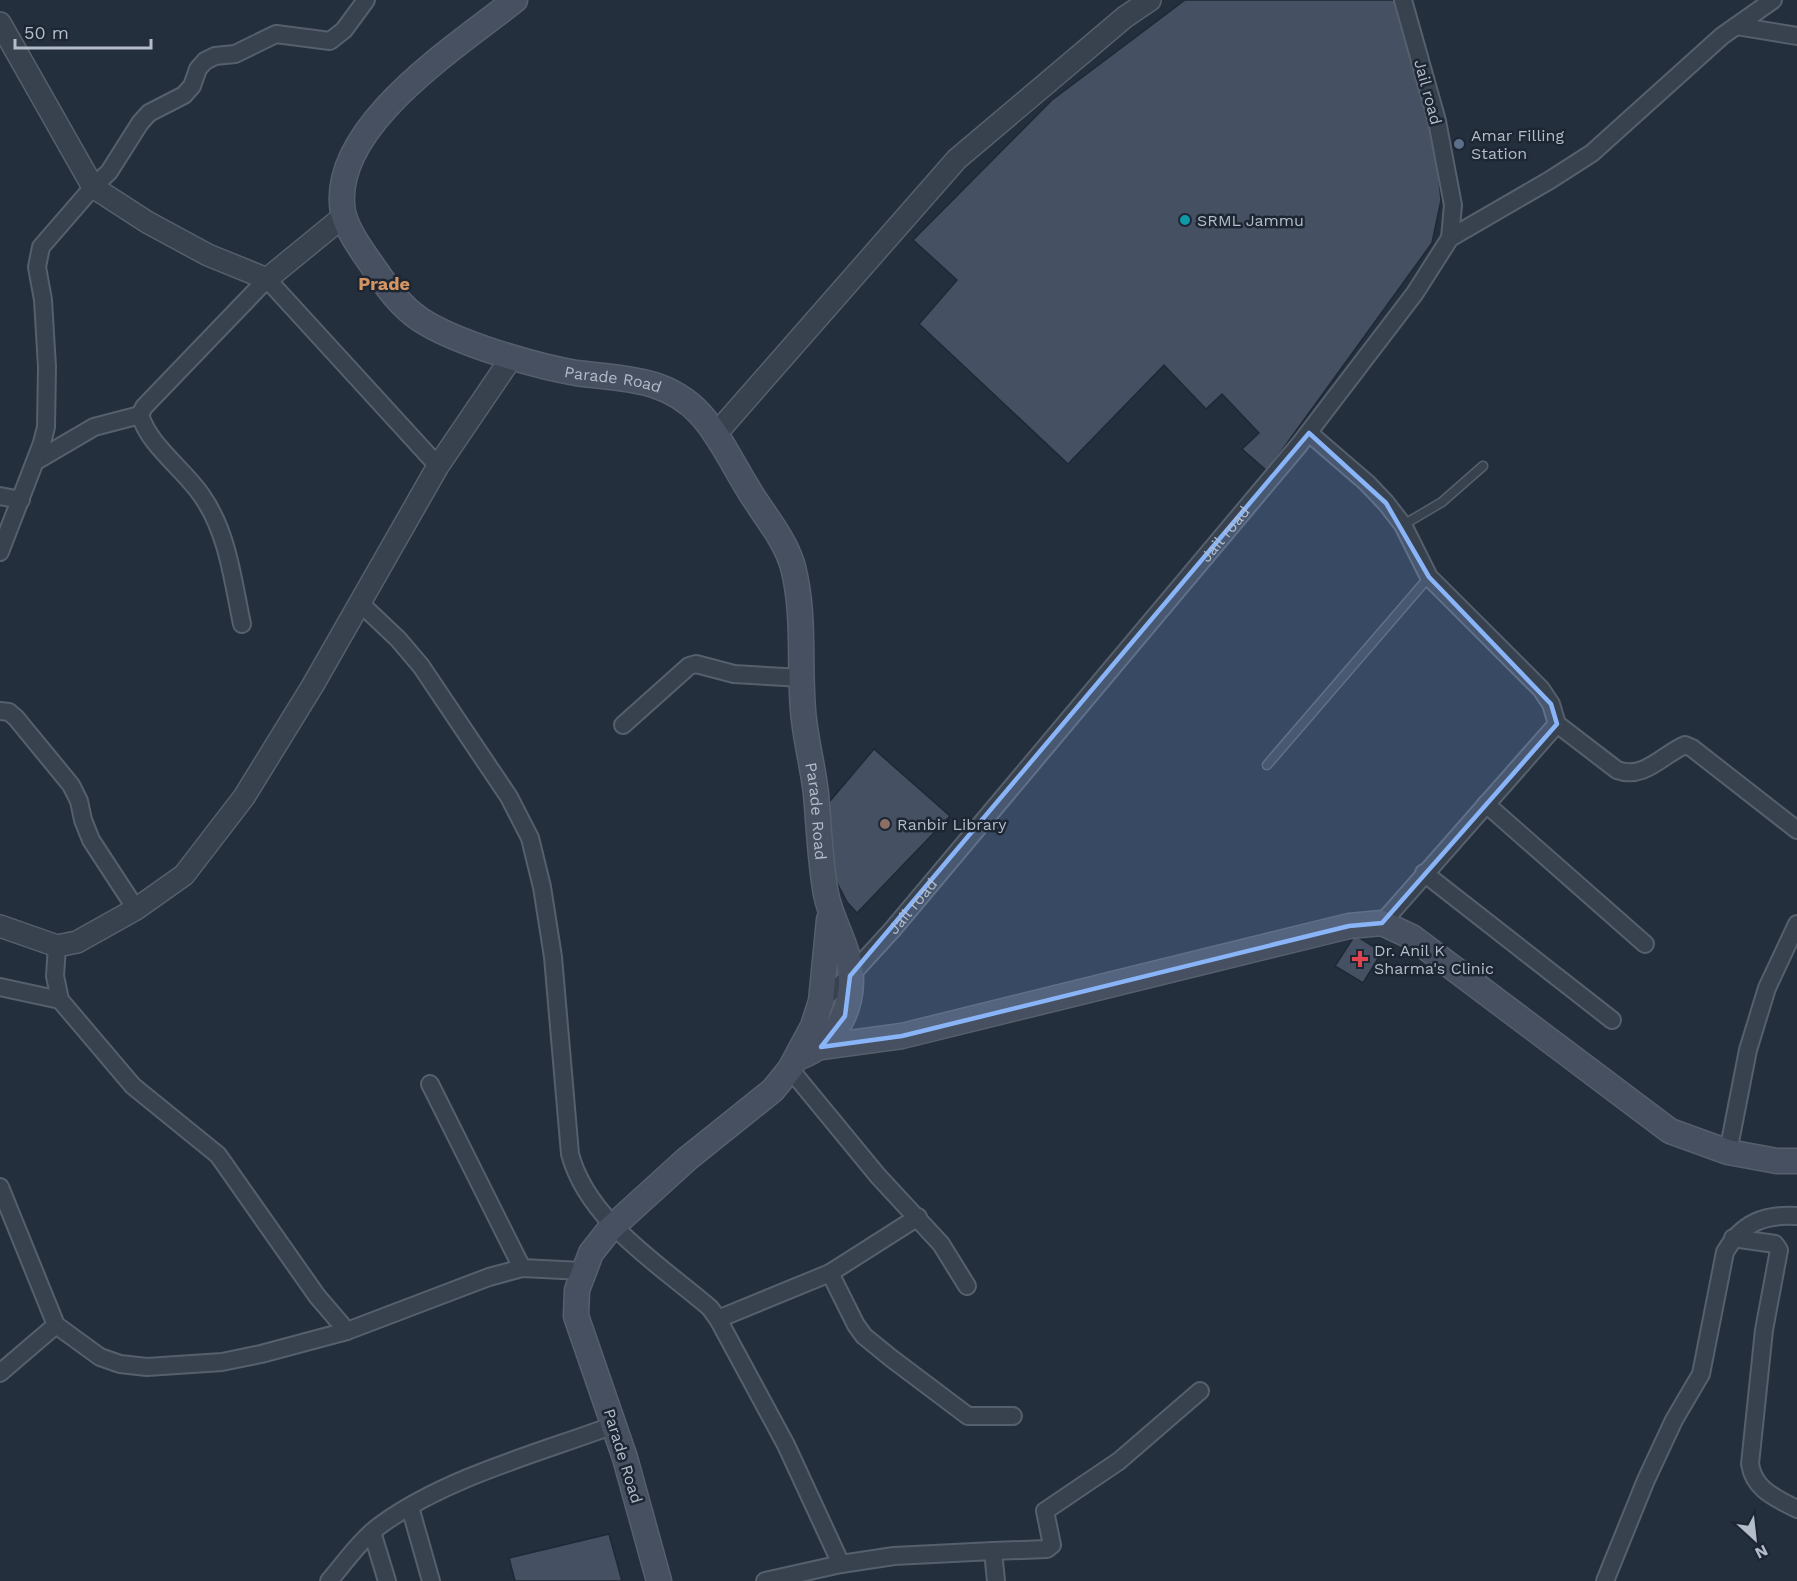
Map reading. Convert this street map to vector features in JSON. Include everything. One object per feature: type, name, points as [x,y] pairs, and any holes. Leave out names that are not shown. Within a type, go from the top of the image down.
[{"type":"main road","name":"Parade Road","points":[[516,0],[404,89],[374,119],[355,147],[347,172],[341,195],[344,216],[362,251],[406,308],[436,328],[512,357],[574,372],[658,384],[700,414],[716,435],[783,543],[792,566],[801,622],[803,710],[829,911],[822,1001],[794,1064],[773,1090],[687,1159],[598,1242],[582,1271],[574,1305],[576,1316],[584,1333],[614,1425],[659,1581]]},
{"type":"main road","name":"Parade Road","points":[[794,1064],[821,1047],[834,1035],[844,1016],[850,976],[846,951],[829,911]]},
{"type":"main road","points":[[821,1047],[902,1036],[1349,926],[1382,923],[1412,937],[1670,1131],[1728,1152],[1777,1161],[1797,1161]]},
{"type":"main road","name":"Parade Road","points":[[584,1333],[594,1275],[621,1223]]},
{"type":"street","points":[[0,552],[36,461],[46,427],[47,397],[38,255],[41,247],[109,172],[149,113],[184,95],[192,86],[198,69],[205,61],[215,56],[235,54],[276,34],[330,40],[344,30],[366,0]]},
{"type":"street","points":[[716,435],[957,159],[1116,24],[1150,0]]},
{"type":"street","name":"Jail road","points":[[822,1001],[850,976],[892,930],[1309,433],[1415,293],[1450,238],[1453,205],[1437,121],[1403,0]]},
{"type":"street","points":[[1450,238],[1592,153],[1736,26],[1773,0]]},
{"type":"street","points":[[0,23],[93,187],[147,222],[208,255],[267,279],[438,466]]},
{"type":"street","points":[[1736,26],[1797,36]]},
{"type":"street","points":[[36,461],[94,427],[140,415],[144,407],[267,279],[344,216]]},
{"type":"street","points":[[0,926],[57,946],[87,937],[136,909],[184,875],[217,835],[313,685],[438,466],[512,357]]},
{"type":"street","points":[[140,415],[150,435],[202,495],[210,509],[224,542],[242,624]]},
{"type":"street","points":[[1309,433],[1367,483],[1402,525],[1429,577],[1541,689],[1551,704],[1557,724],[1617,770],[1627,773],[1640,772],[1685,745],[1692,748],[1797,830]]},
{"type":"street","points":[[0,496],[21,500]]},
{"type":"street","points":[[360,603],[398,639],[421,666],[509,797],[530,838],[542,887],[553,957],[570,1154],[575,1172],[588,1197],[621,1223],[710,1308],[718,1319],[786,1445],[841,1564]]},
{"type":"street","points":[[623,725],[681,671],[696,664],[734,674],[802,678]]},
{"type":"street","points":[[0,711],[9,712],[16,718],[71,785],[91,840],[136,909]]},
{"type":"street","points":[[1382,923],[1557,724]]},
{"type":"street","points":[[1486,804],[1645,944]]},
{"type":"street","points":[[1424,873],[1612,1020]]},
{"type":"street","points":[[1728,1152],[1748,1050],[1767,988],[1797,924]]},
{"type":"street","points":[[57,946],[55,976],[60,1000],[133,1086],[218,1155],[317,1296],[347,1331]]},
{"type":"street","points":[[0,987],[60,1000]]},
{"type":"street","points":[[794,1064],[878,1176],[918,1217],[951,1258],[967,1286]]},
{"type":"street","points":[[430,1084],[522,1268]]},
{"type":"street","points":[[0,1187],[56,1325],[100,1357],[120,1364],[147,1367],[222,1362],[290,1347],[347,1331],[489,1277],[522,1268],[582,1271]]},
{"type":"street","points":[[1605,1581],[1646,1479],[1674,1420],[1701,1374],[1706,1359],[1722,1258],[1733,1238],[1749,1224],[1764,1218],[1797,1216]]},
{"type":"street","points":[[718,1319],[830,1273],[877,1246],[918,1217]]},
{"type":"street","points":[[1733,1238],[1775,1244],[1779,1250],[1764,1330],[1750,1464],[1752,1476],[1760,1486],[1797,1509]]},
{"type":"street","points":[[830,1273],[856,1325],[891,1358],[968,1416],[1013,1416]]},
{"type":"street","points":[[0,1373],[56,1325]]},
{"type":"street","points":[[765,1581],[841,1564],[917,1554],[1047,1549],[1053,1545],[1045,1511],[1119,1461],[1200,1390]]},
{"type":"street","points":[[329,1581],[372,1532],[410,1507],[470,1479],[614,1425]]},
{"type":"street","points":[[410,1507],[431,1581]]},
{"type":"street","points":[[372,1532],[387,1581]]},
{"type":"street","points":[[993,1551],[996,1581]]},
{"type":"lane","points":[[1402,525],[1442,502],[1483,466]]},
{"type":"lane","points":[[1267,765],[1429,577]]},
{"type":"highlighted area","points":[[1309,433],[1386,503],[1429,577],[1551,704],[1557,724],[1382,923],[1349,926],[902,1036],[821,1047],[845,1016],[850,976]]},
{"type":"building","name":"SRML Jammu","points":[[1185,0],[1399,0],[1433,120],[1441,200],[1432,243],[1267,471],[1242,449],[1259,433],[1222,394],[1206,409],[1164,365],[1068,464],[919,324],[957,280],[913,240],[1052,100]]},
{"type":"building","name":"Ranbir Library","points":[[874,749],[950,816],[857,913],[847,902],[832,873],[825,807]]},
{"type":"building","points":[[1355,935],[1382,952],[1363,983],[1335,966]]},
{"type":"building","points":[[609,1534],[622,1581],[515,1581],[509,1558]]},
{"type":"place","name":"Amar Filling Station","points":[[1459,144]]},
{"type":"place","name":"SRML Jammu","points":[[1185,220]]},
{"type":"place","name":"Ranbir Library","points":[[885,824]]},
{"type":"place","name":"Dr. Anil K Sharma's Clinic","points":[[1360,959]]},
{"type":"district","name":"Prade","points":[[384,283]]}]
